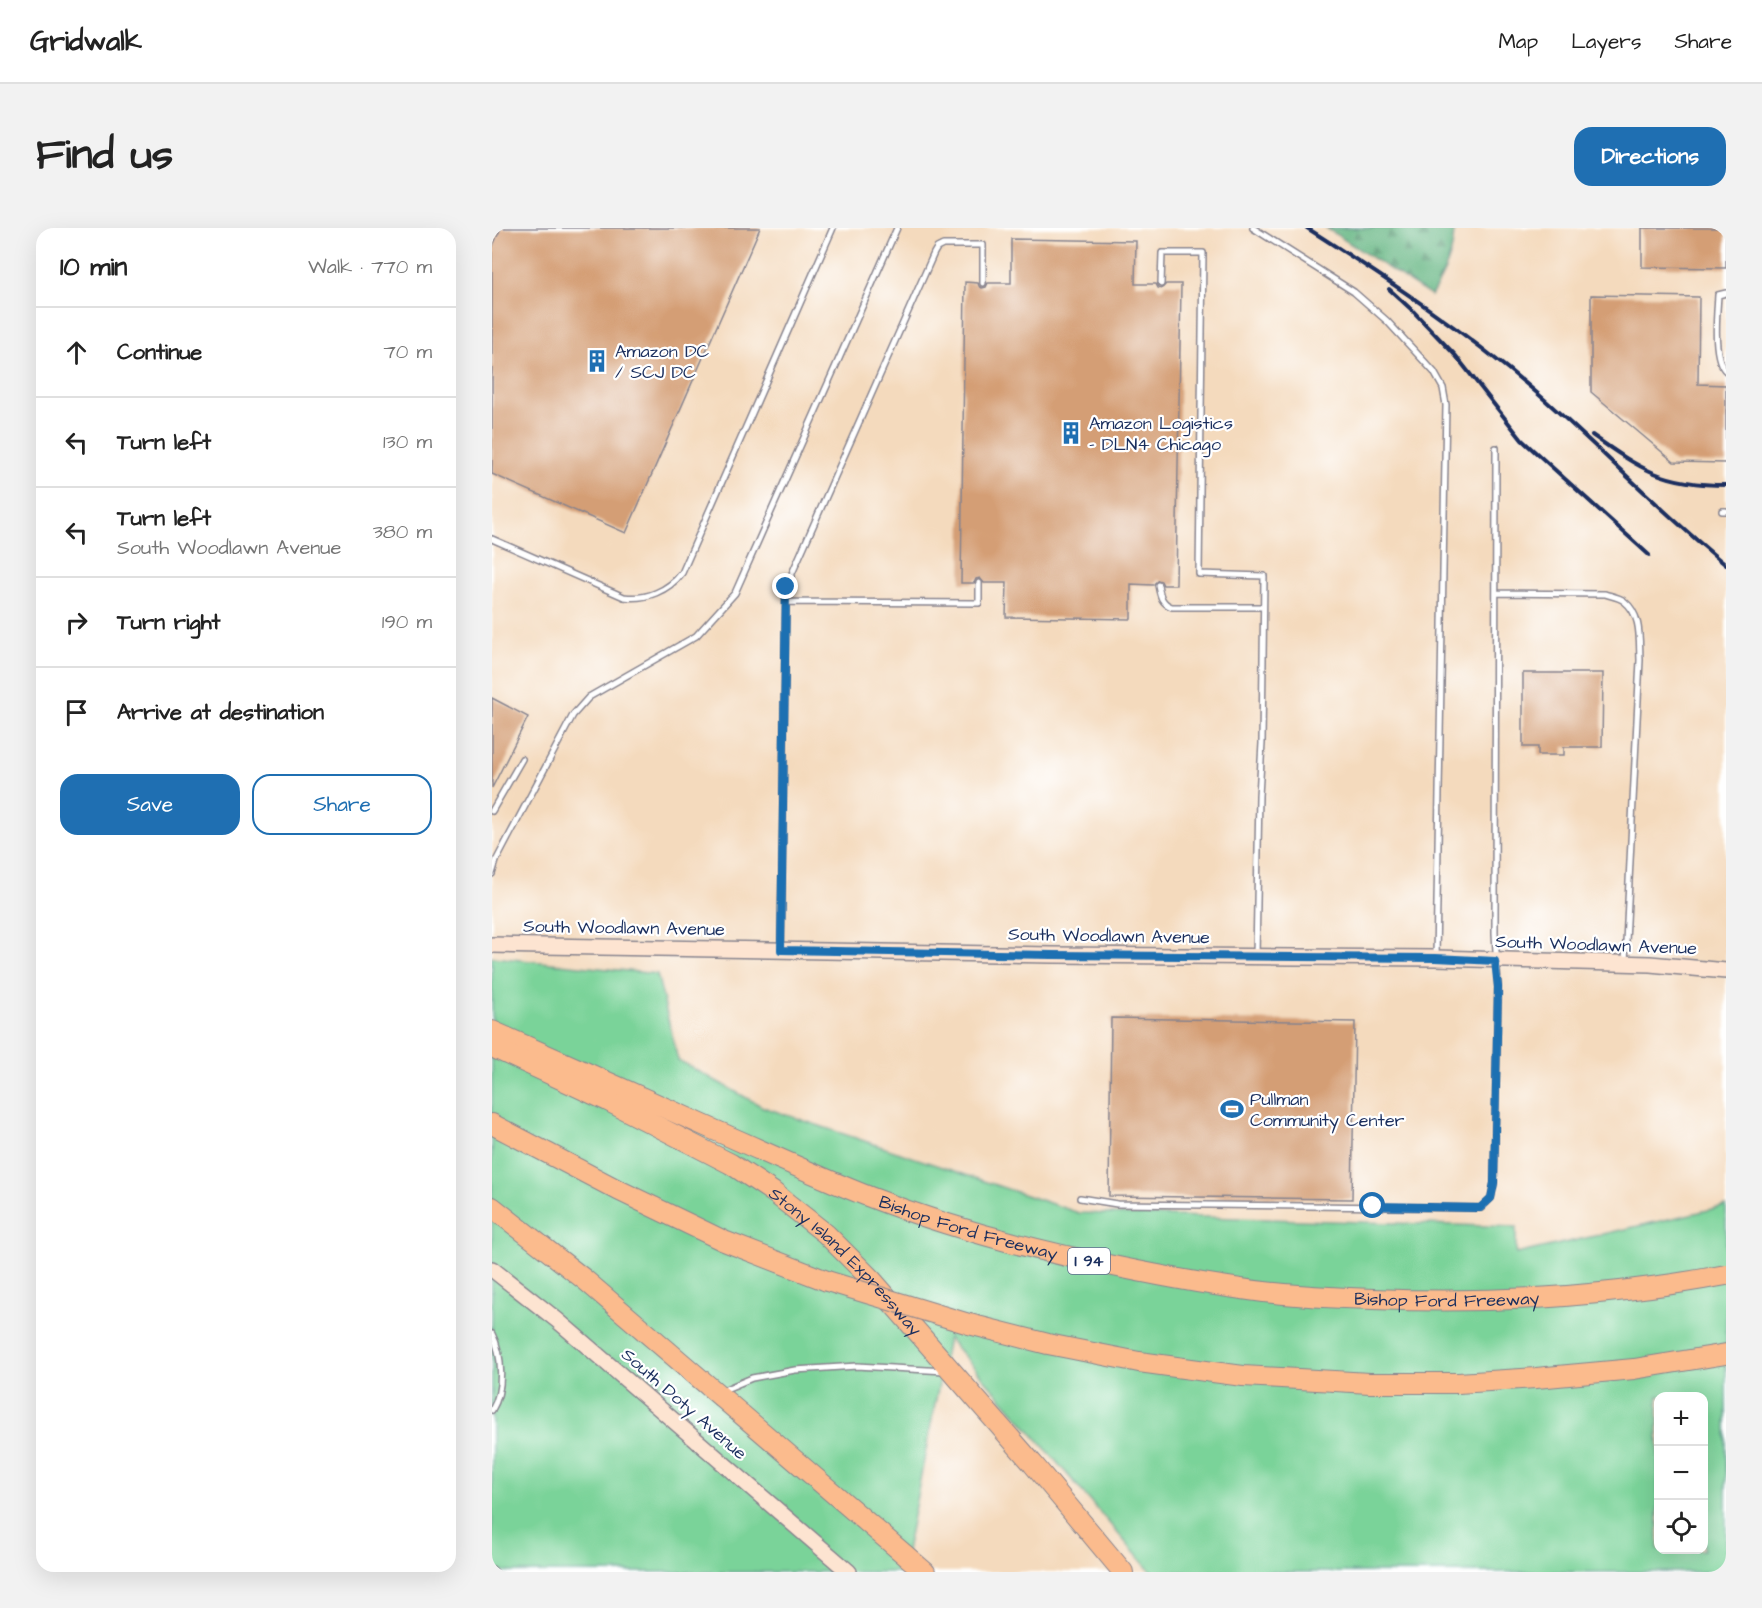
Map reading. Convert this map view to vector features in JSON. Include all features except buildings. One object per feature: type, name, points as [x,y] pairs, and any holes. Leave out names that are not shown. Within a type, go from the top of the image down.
[{"type":"highway","name":"Bishop Ford Freeway","points":[[492,1031],[871,1197],[970,1231],[1052,1254],[1185,1281],[1267,1292],[1339,1298],[1424,1301],[1532,1299],[1618,1292],[1726,1275]]},
{"type":"highway","name":"Stony Island Expressway","points":[[492,1047],[608,1101],[731,1164],[773,1192],[826,1234],[872,1280],[952,1371],[1123,1572]]},
{"type":"highway","points":[[492,1124],[618,1190],[724,1241],[827,1281],[969,1324],[1048,1344],[1139,1362],[1243,1376],[1370,1383],[1458,1383],[1634,1369],[1726,1354]]},
{"type":"highway","points":[[492,1207],[584,1279],[925,1572]]},
{"type":"street","name":"South Woodlawn Avenue","points":[[492,945],[1436,958],[1650,964],[1726,971]]},
{"type":"street","name":"South Doty Avenue","points":[[492,1269],[566,1327],[849,1572]]},
{"type":"lane","points":[[492,539],[624,597],[636,599],[647,597],[675,581],[681,573],[833,228]]},
{"type":"lane","points":[[492,874],[496,861],[573,715],[589,698],[696,636],[735,593],[897,228]]},
{"type":"lane","points":[[1253,228],[1354,292],[1395,329],[1434,372],[1443,388],[1446,405],[1436,958]]},
{"type":"lane","points":[[781,950],[786,587],[789,577],[937,248],[943,245],[983,245],[983,283]]},
{"type":"lane","points":[[1161,284],[1162,253],[1203,253],[1199,574],[1264,576],[1256,957]]},
{"type":"lane","points":[[1726,293],[1718,295],[1716,342],[1722,368],[1726,371]]},
{"type":"lane","points":[[1080,1198],[1117,1204],[1480,1208],[1491,1198],[1494,1183],[1498,987],[1495,961],[1496,448]]},
{"type":"lane","points":[[786,602],[979,603],[979,583]]},
{"type":"lane","points":[[1158,585],[1161,598],[1166,605],[1172,607],[1263,607]]},
{"type":"lane","points":[[1496,593],[1605,594],[1622,599],[1632,609],[1639,624],[1640,660],[1624,963]]},
{"type":"lane","points":[[492,811],[522,759]]},
{"type":"lane","points":[[492,1334],[501,1359],[500,1381],[492,1410]]},
{"type":"lane","points":[[717,1393],[753,1378],[795,1370],[856,1366],[952,1371]]},
{"type":"green space","points":[[1326,228],[1454,228],[1447,264],[1431,296]]},
{"type":"green space","points":[[492,957],[657,974],[678,1060],[763,1107],[1079,1213],[1516,1227],[1516,1254],[1726,1206],[1726,1572],[1151,1572],[948,1338],[902,1572],[492,1572]]},
{"type":"railway","points":[[1307,228],[1425,306],[1510,370],[1726,565]]},
{"type":"railway","points":[[1389,289],[1456,356],[1522,440],[1649,555]]},
{"type":"railway","points":[[1592,435],[1624,457],[1654,473],[1686,482],[1726,485]]},
{"type":"place","name":"Amazon DC / SCJ DC","points":[[597,361]]},
{"type":"place","name":"Amazon Logistics - DLN4 Chicago","points":[[1071,433]]},
{"type":"place","name":"Pullman Community Center","points":[[1232,1109]]},
{"type":"route","points":[[786,587],[781,950],[1436,958],[1495,961],[1498,987],[1494,1183],[1491,1198],[1480,1208],[1373,1206]]}]
